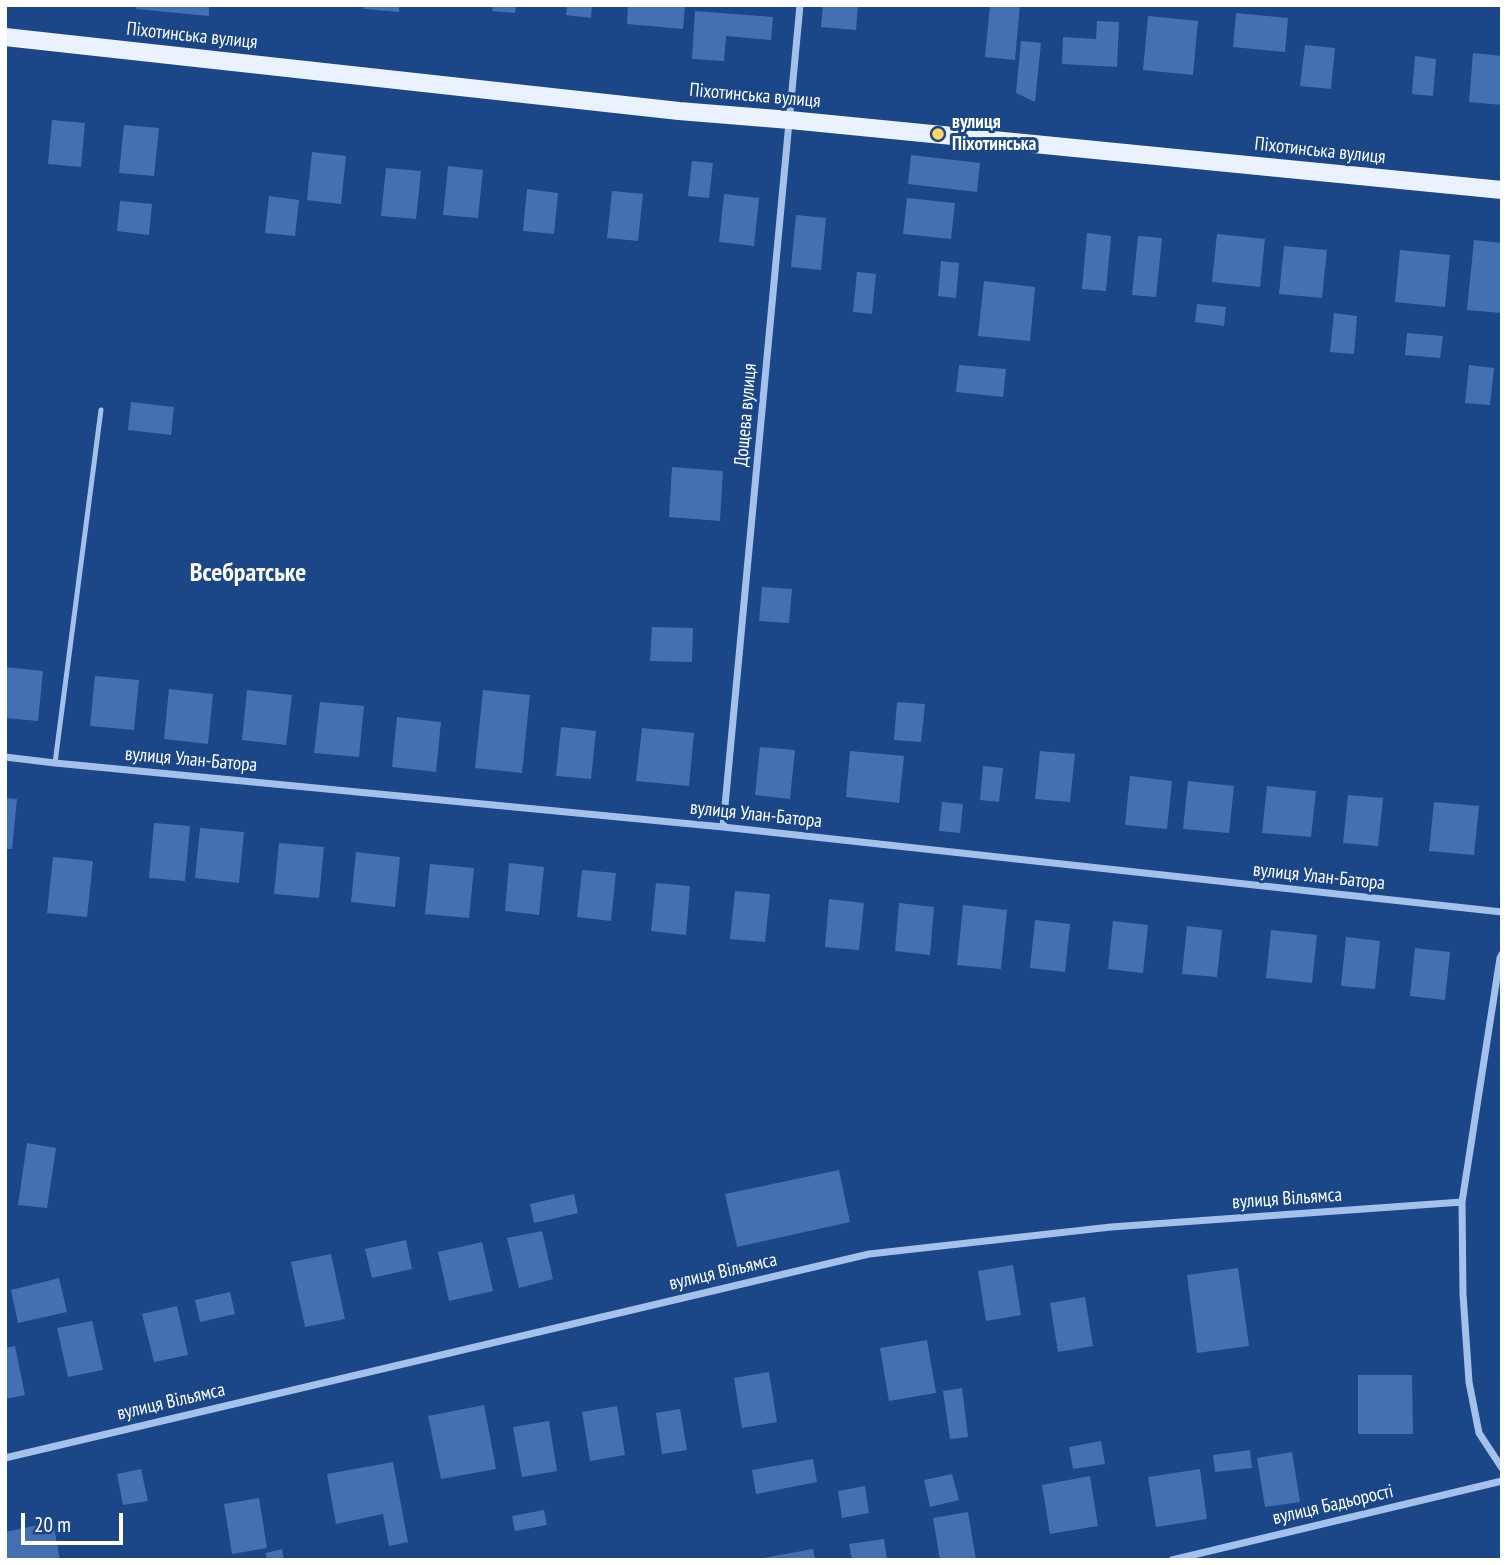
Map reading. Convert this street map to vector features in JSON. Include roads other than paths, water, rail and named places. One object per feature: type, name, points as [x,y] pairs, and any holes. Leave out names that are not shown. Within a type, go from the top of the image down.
[{"type":"main road","name":"Піхотинська вулиця","points":[[5,37],[665,109],[1502,190]]},
{"type":"street","name":"Дощева вулиця","points":[[723,827],[800,5]]},
{"type":"street","name":"вулиця Улан-Батора","points":[[5,757],[723,827],[1502,912]]},
{"type":"street","points":[[1502,954],[1462,1202],[1463,1294],[1469,1381],[1479,1433],[1502,1468]]},
{"type":"street","name":"вулиця Вільямса","points":[[5,1458],[869,1254],[1111,1227],[1462,1202]]},
{"type":"street","name":"вулиця Бадьорості","points":[[1172,1560],[1502,1481]]},
{"type":"lane","points":[[55,763],[101,410]]},
{"type":"place","name":"вулиця Піхотинська","points":[[938,134]]},
{"type":"district","name":"Всебратське","points":[[248,574]]}]
